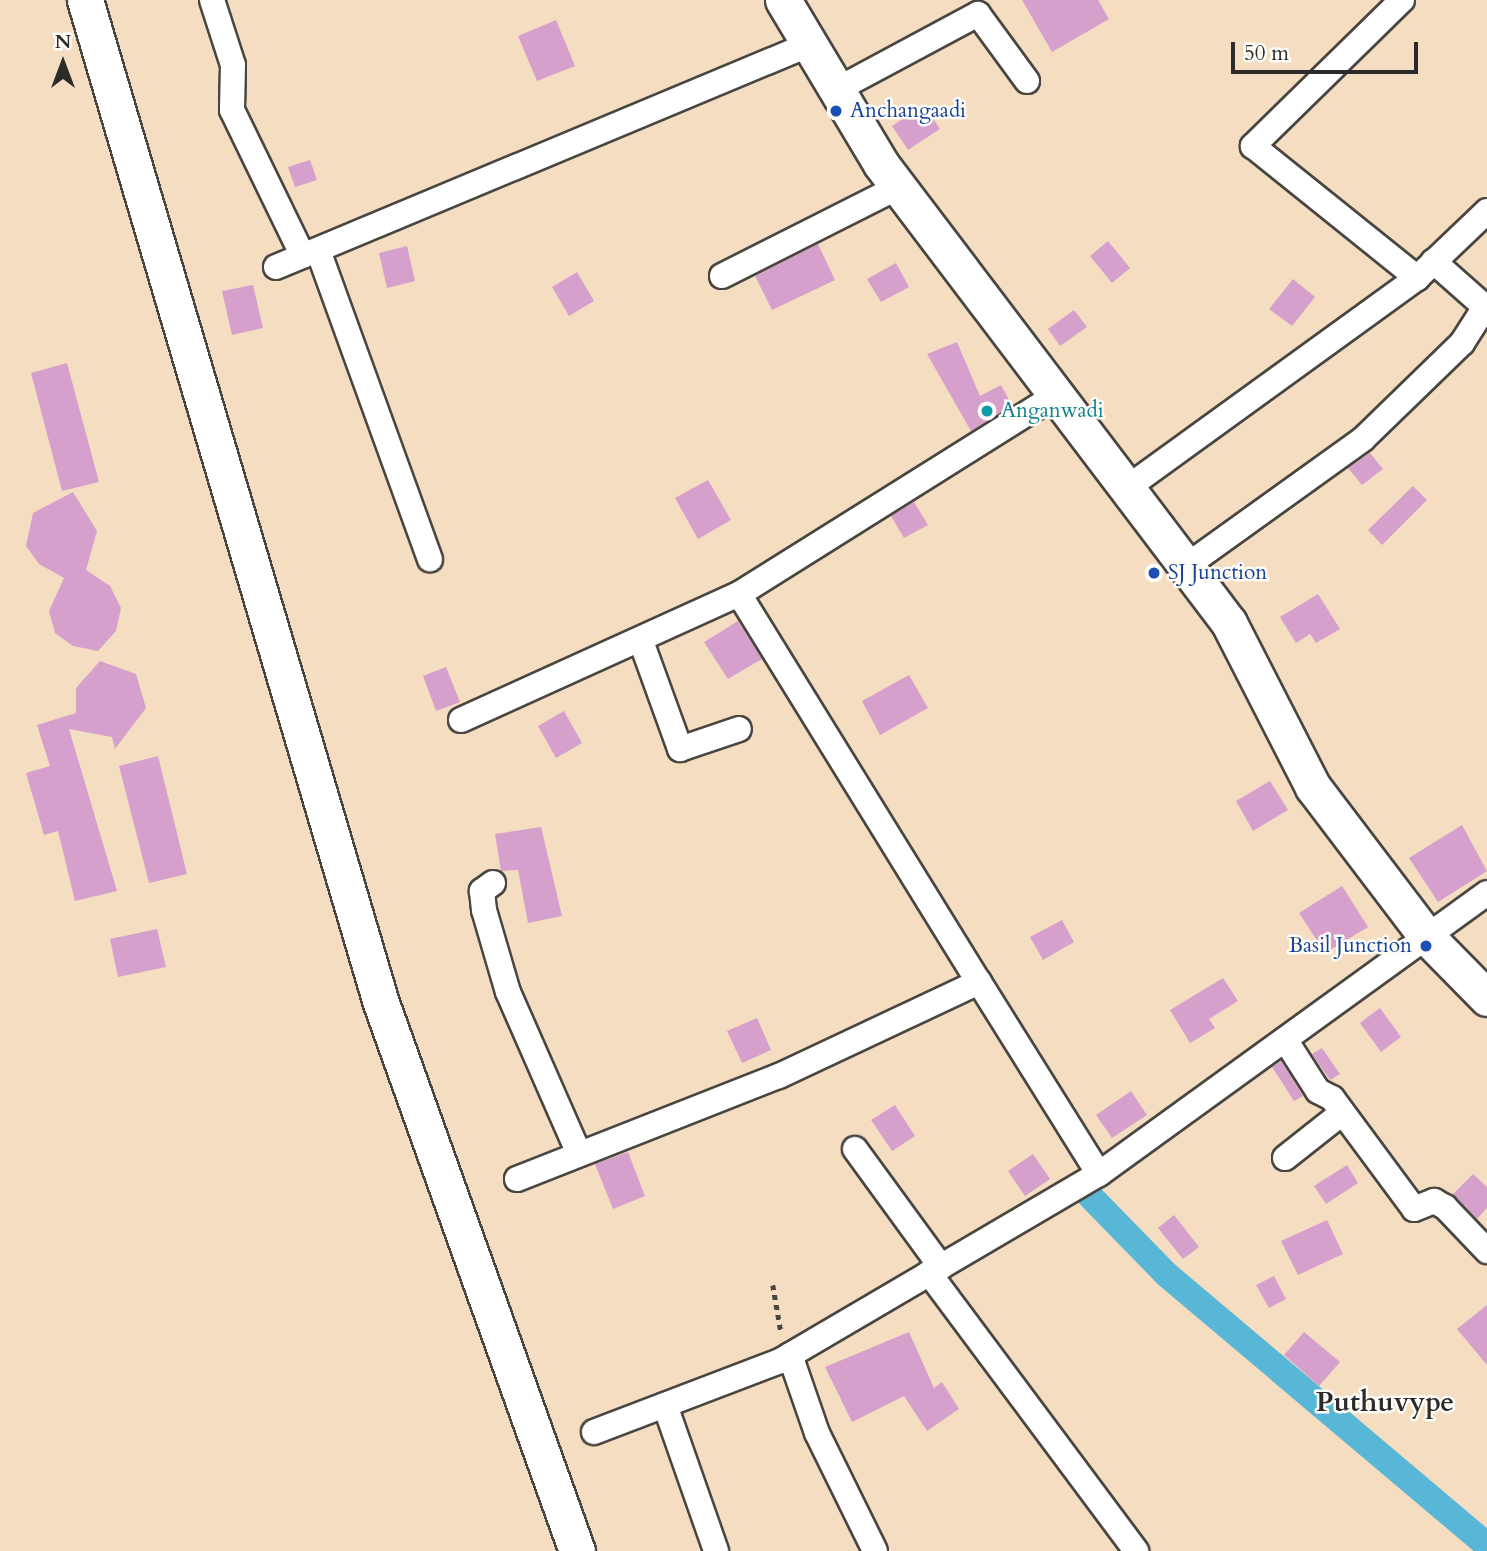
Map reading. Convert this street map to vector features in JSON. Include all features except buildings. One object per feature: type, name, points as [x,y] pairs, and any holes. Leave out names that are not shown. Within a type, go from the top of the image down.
[{"type":"main road","points":[[85,0],[380,1000],[577,1551]]},
{"type":"main road","points":[[783,0],[808,45],[898,187],[1053,397],[1127,488],[1229,623],[1313,787],[1426,936],[1487,998]]},
{"type":"street","points":[[212,0],[233,65],[232,110],[311,253],[430,559]]},
{"type":"street","points":[[1185,566],[1363,439],[1462,343],[1485,307],[1425,269],[1253,146],[1402,0]]},
{"type":"street","points":[[838,89],[978,14],[1027,81]]},
{"type":"street","points":[[276,267],[808,45]]},
{"type":"street","points":[[722,276],[898,187]]},
{"type":"street","points":[[1127,488],[1425,269],[1487,211]]},
{"type":"street","points":[[461,720],[641,641],[739,594],[1053,397]]},
{"type":"street","points":[[739,594],[1099,1174]]},
{"type":"street","points":[[641,641],[680,749],[739,729]]},
{"type":"street","points":[[493,883],[482,891],[484,910],[508,992],[579,1154]]},
{"type":"street","points":[[594,1432],[789,1356],[1099,1174],[1487,893]]},
{"type":"street","points":[[517,1179],[779,1076],[979,982]]},
{"type":"street","points":[[1286,1041],[1318,1091],[1342,1113],[1414,1209],[1434,1200],[1446,1207],[1487,1251]]},
{"type":"street","points":[[1285,1158],[1342,1113]]},
{"type":"street","points":[[855,1149],[935,1270],[1136,1551]]},
{"type":"street","points":[[789,1356],[817,1433],[875,1551]]},
{"type":"street","points":[[665,1405],[716,1551]]},
{"type":"path","points":[[773,1285],[789,1356]]},
{"type":"waterway","points":[[1090,1196],[1166,1274],[1487,1545]]},
{"type":"place","name":"Anchangaadi","points":[[836,111]]},
{"type":"place","name":"Anganwadi","points":[[987,411]]},
{"type":"place","name":"SJ Junction","points":[[1154,573]]},
{"type":"place","name":"Basil Junction","points":[[1426,946]]},
{"type":"district","name":"Puthuvype","points":[[1385,1402]]}]
